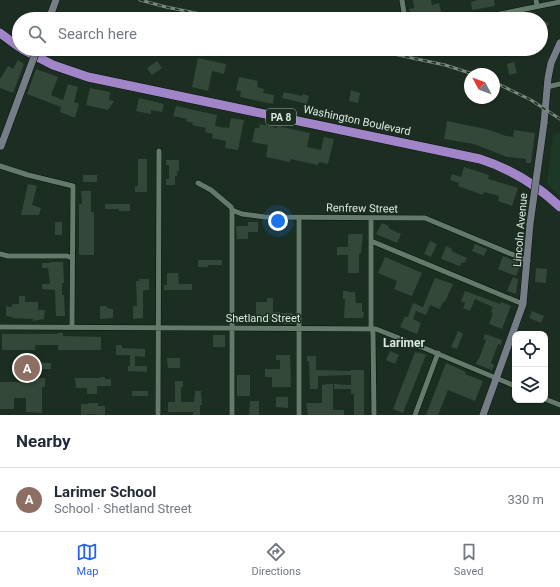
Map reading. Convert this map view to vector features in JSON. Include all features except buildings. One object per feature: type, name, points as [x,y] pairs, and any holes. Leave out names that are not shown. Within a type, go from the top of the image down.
[{"type":"highway","points":[[0,33],[12,42]]},
{"type":"highway","name":"Washington Boulevard","points":[[36,56],[53,65],[88,77],[480,159],[503,167],[524,178],[543,191],[560,207]]},
{"type":"street","points":[[52,12],[56,0]]},
{"type":"street","points":[[402,0],[404,12]]},
{"type":"street","points":[[536,0],[537,6]]},
{"type":"street","points":[[508,12],[560,2]]},
{"type":"street","name":"Lincoln Avenue","points":[[483,415],[523,304],[528,261],[530,224],[544,123],[548,78],[560,43]]},
{"type":"street","points":[[0,147],[34,56]]},
{"type":"street","points":[[547,87],[560,84]]},
{"type":"street","points":[[158,415],[159,151]]},
{"type":"street","points":[[0,166],[28,175],[73,186],[72,327]]},
{"type":"street","name":"Renfrew Street","points":[[198,183],[211,190],[231,207],[232,210],[242,214],[265,217],[425,218],[528,261]]},
{"type":"street","points":[[232,210],[232,415]]},
{"type":"street","points":[[298,217],[299,415]]},
{"type":"street","points":[[371,218],[371,326],[374,333],[374,415]]},
{"type":"street","points":[[370,241],[523,304]]},
{"type":"street","points":[[0,254],[8,256],[67,256],[72,258]]},
{"type":"street","name":"Shetland Street","points":[[0,327],[299,328],[379,330],[512,385]]},
{"type":"street","points":[[415,415],[438,353]]},
{"type":"street","points":[[548,400],[560,405]]},
{"type":"shaded area","points":[[560,132],[560,196],[547,184],[553,134]]},
{"type":"railway","points":[[140,0],[191,12]]},
{"type":"railway","points":[[403,56],[445,65],[464,71]]},
{"type":"railway","points":[[500,85],[531,100],[560,119]]},
{"type":"place","name":"Larimer School","points":[[27,368]]},
{"type":"district","name":"Larimer","points":[[404,343]]}]
